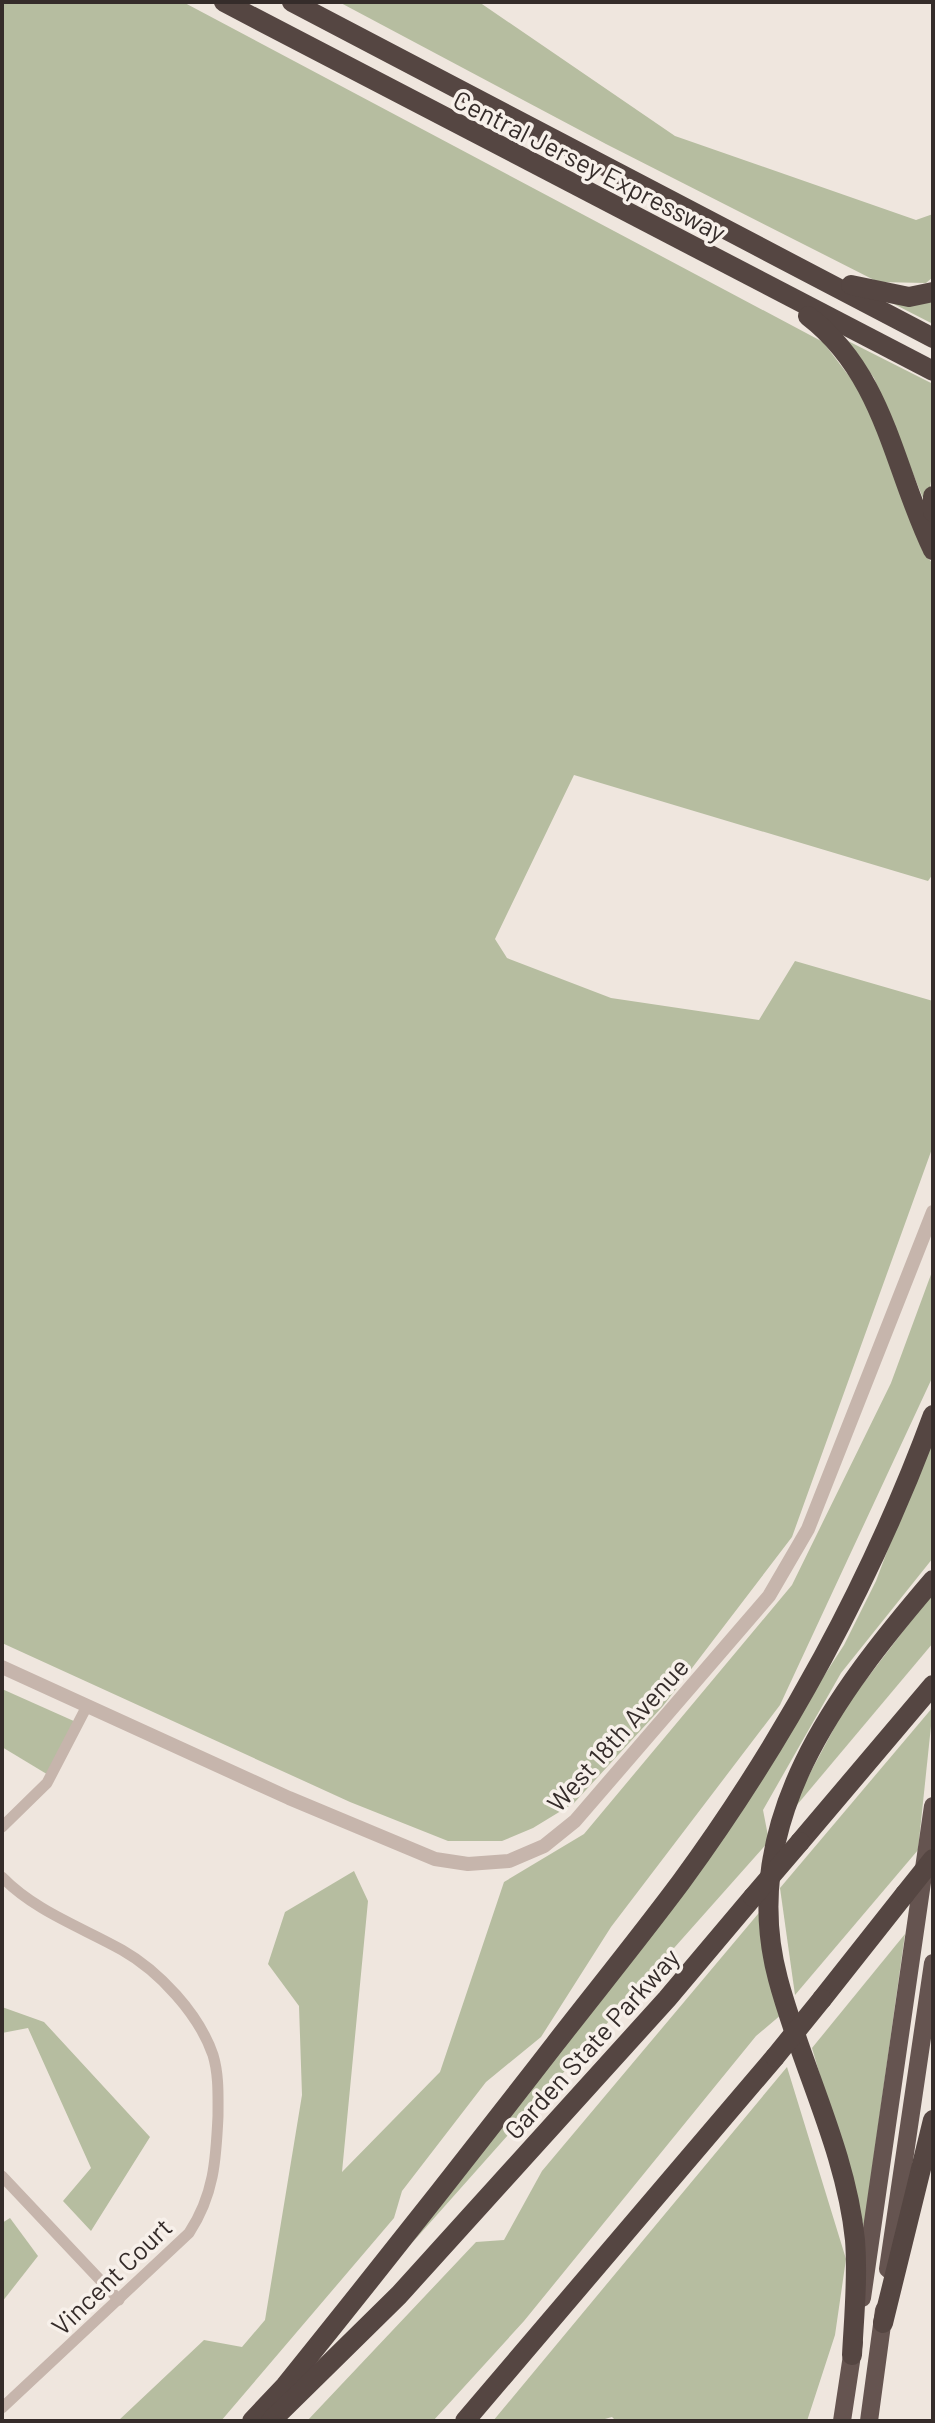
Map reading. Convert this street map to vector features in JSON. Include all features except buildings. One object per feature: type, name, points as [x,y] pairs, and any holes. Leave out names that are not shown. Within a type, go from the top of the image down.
[{"type":"highway","name":"Central Jersey Expressway","points":[[224,2],[933,371]]},
{"type":"highway","name":"Central Jersey Expressway","points":[[292,2],[933,338]]},
{"type":"highway","points":[[803,268],[888,295],[909,297],[933,292]]},
{"type":"highway","points":[[770,287],[834,338],[864,378],[887,424],[933,550]]},
{"type":"highway","points":[[933,496],[933,512]]},
{"type":"highway","points":[[252,2421],[285,2386],[489,2130],[682,1880],[728,1813],[802,1694],[848,1608],[888,1524],[933,1415]]},
{"type":"highway","points":[[852,2355],[855,2239],[832,2142],[778,1979],[770,1935],[773,1855],[784,1806],[802,1761],[839,1702],[927,1587]]},
{"type":"highway","name":"Garden State Parkway","points":[[271,2421],[399,2295],[645,2023],[928,1691]]},
{"type":"highway","points":[[842,2421],[876,2208],[933,1806]]},
{"type":"highway","points":[[465,2421],[775,2057],[933,1859]]},
{"type":"highway","points":[[869,2421],[933,1963]]},
{"type":"highway","points":[[883,2323],[933,2120]]},
{"type":"street","name":"West 18th Avenue","points":[[2,1667],[350,1825],[435,1859],[468,1864],[496,1863],[544,1846],[592,1802],[781,1579],[808,1529],[933,1212]]},
{"type":"street","points":[[2,1827],[47,1783],[87,1706]]},
{"type":"street","name":"Vincent Court","points":[[2,1877],[39,1907],[141,1963],[192,2016],[213,2055],[218,2087],[212,2189],[189,2233],[2,2408]]},
{"type":"street","points":[[2,2176],[119,2300]]},
{"type":"green space","points":[[2,2],[183,2],[823,342],[868,401],[923,552],[933,564],[933,874],[928,881],[574,775],[495,939],[507,958],[611,998],[759,1020],[795,961],[933,1001],[933,1146],[792,1537],[663,1706],[574,1803],[533,1828],[502,1841],[448,1841],[350,1802],[2,1643]]},
{"type":"green space","points":[[339,2],[479,2],[675,136],[916,220],[933,214],[933,277],[926,283],[878,282],[606,144]]},
{"type":"green space","points":[[933,298],[933,324],[890,302]]},
{"type":"green space","points":[[848,341],[933,384],[933,468],[927,508],[874,378]]},
{"type":"green space","points":[[933,1269],[933,1376],[780,1705],[611,1927],[541,2037],[486,2082],[402,2191],[394,2218],[221,2421],[118,2421],[204,2340],[242,2347],[265,2320],[302,2095],[299,2006],[268,1964],[285,1912],[354,1871],[368,1901],[342,2172],[440,2072],[504,1882],[584,1834],[792,1585],[891,1383]]},
{"type":"green space","points":[[933,1429],[933,1558],[841,1673],[763,1810],[769,1841],[412,2243],[761,1773],[844,1645],[876,1581]]},
{"type":"green space","points":[[933,1592],[933,1643],[786,1818],[846,1706]]},
{"type":"green space","points":[[2,1689],[76,1722],[50,1776],[2,1747]]},
{"type":"green space","points":[[933,1707],[918,1850],[795,1995],[780,1888]]},
{"type":"green space","points":[[763,1908],[782,2014],[756,2036],[524,2321],[433,2421],[307,2421],[476,2242],[504,2240],[542,2171]]},
{"type":"green space","points":[[905,1934],[864,2227],[812,2048]]},
{"type":"green space","points":[[2,2007],[44,2022],[150,2137],[91,2231],[63,2201],[91,2168],[28,2028],[2,2033]]},
{"type":"green space","points":[[787,2067],[846,2259],[835,2335],[807,2421],[616,2421],[612,2417],[598,2421],[493,2421]]},
{"type":"green space","points":[[10,2218],[38,2256],[2,2302],[2,2223]]}]
